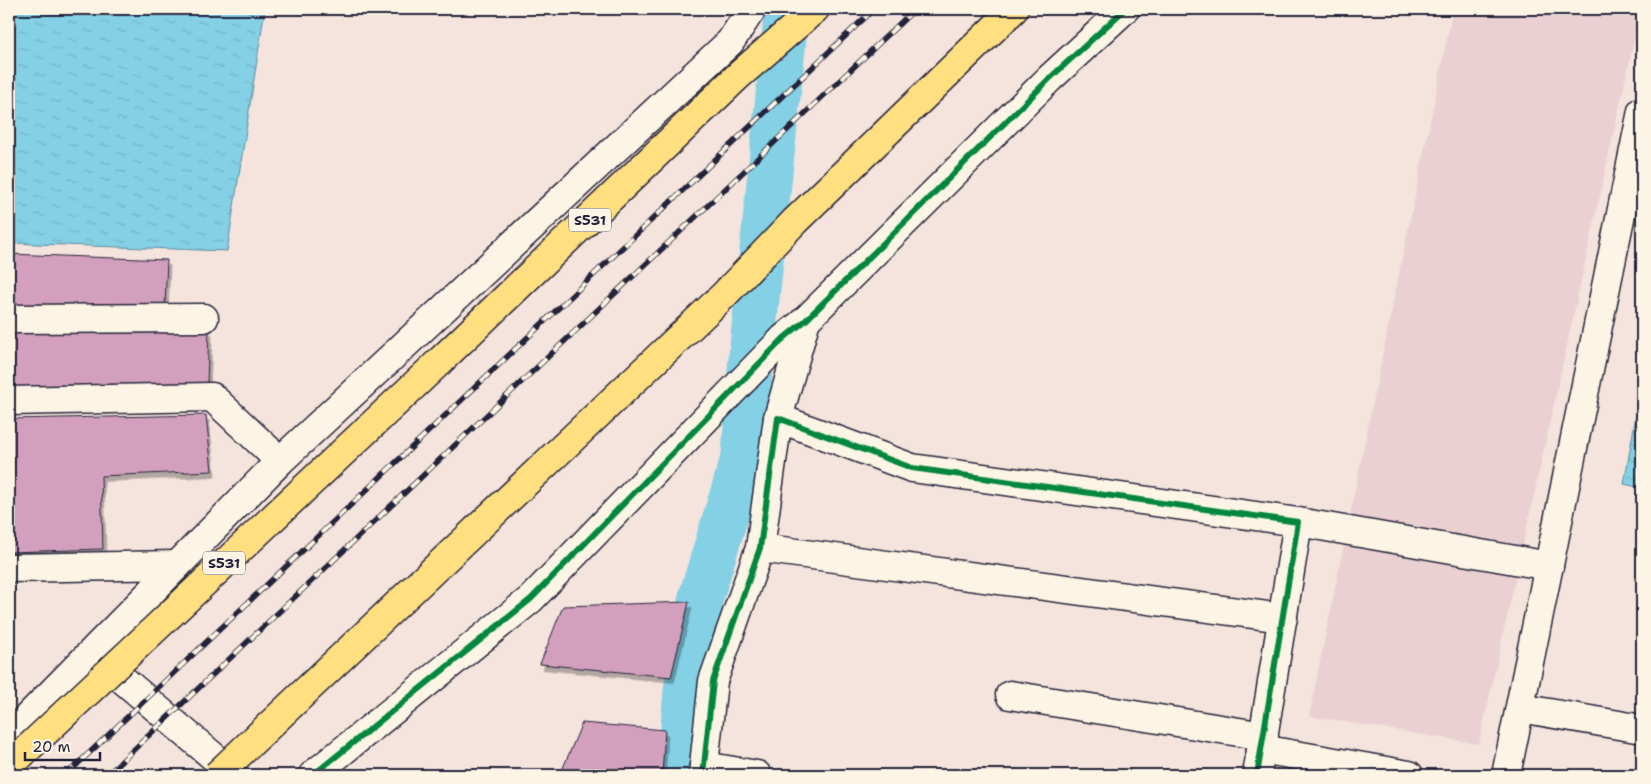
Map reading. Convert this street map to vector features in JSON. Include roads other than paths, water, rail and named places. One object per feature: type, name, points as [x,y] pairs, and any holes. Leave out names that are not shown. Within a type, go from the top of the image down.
[{"type":"main road","points":[[217,775],[723,296],[795,221],[1014,9]]},
{"type":"main road","name":"S531","points":[[9,766],[440,361],[738,76],[813,11]]},
{"type":"street","points":[[9,736],[280,461],[730,42],[752,9]]},
{"type":"street","points":[[314,775],[531,599],[784,338],[806,320],[1049,79],[1125,9]]},
{"type":"street","points":[[1506,775],[1642,111]]},
{"type":"street","points":[[9,319],[204,318]]},
{"type":"street","points":[[757,775],[703,771],[713,681],[760,548],[778,418],[806,320]]},
{"type":"street","points":[[9,401],[212,397],[280,461]]},
{"type":"street","points":[[778,418],[912,468],[1298,522],[1549,566]]},
{"type":"street","points":[[1257,775],[1298,522]]},
{"type":"street","points":[[760,548],[1282,618]]},
{"type":"street","points":[[9,568],[177,565]]},
{"type":"street","points":[[91,653],[235,775]]},
{"type":"street","points":[[1010,695],[1262,742],[1409,775]]},
{"type":"street","points":[[1520,708],[1642,729]]},
{"type":"water","points":[[9,9],[265,9],[227,251],[9,243]]},
{"type":"water","points":[[1642,381],[1642,488],[1624,484]]},
{"type":"waterway","points":[[679,775],[686,691],[701,597],[744,456],[751,357],[787,9]]},
{"type":"railway","points":[[66,775],[874,9]]},
{"type":"railway","points":[[107,775],[915,9]]}]
